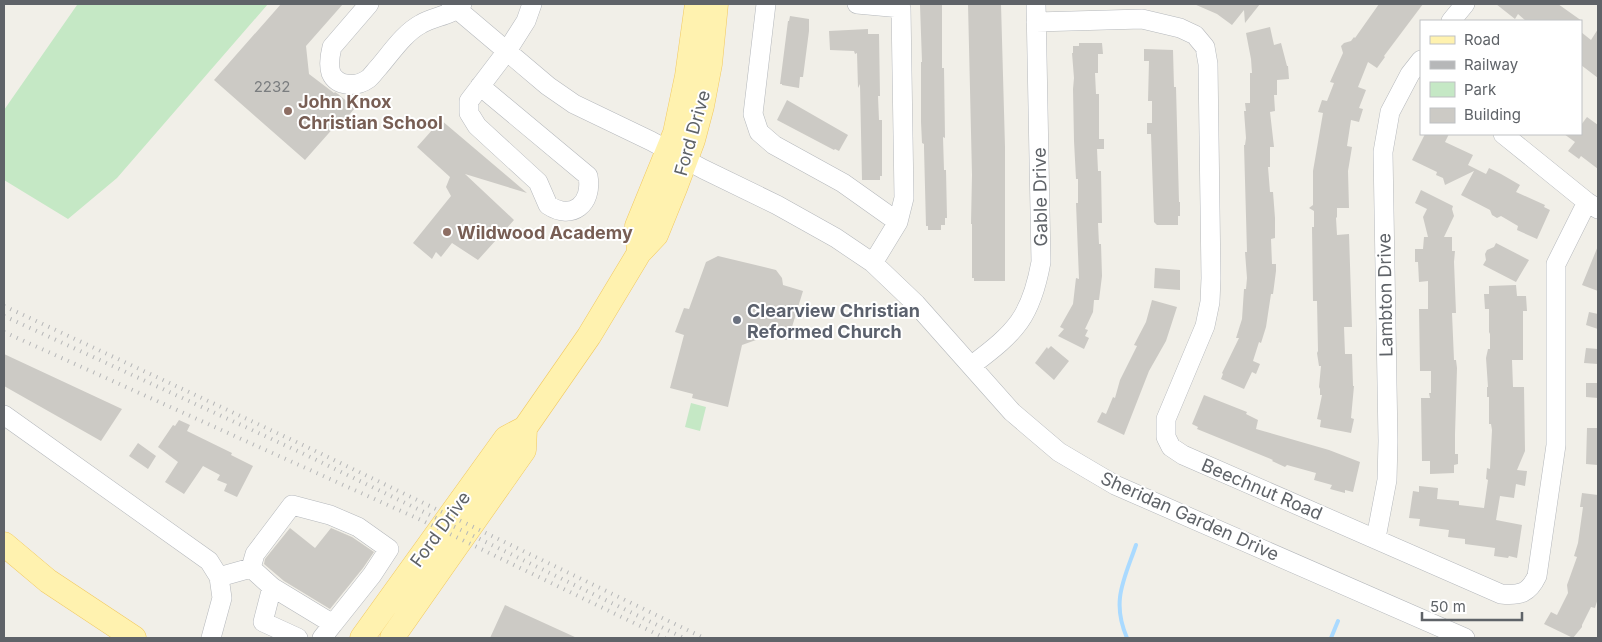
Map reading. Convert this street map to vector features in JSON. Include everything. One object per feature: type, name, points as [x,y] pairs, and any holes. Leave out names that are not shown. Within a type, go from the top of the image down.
[{"type":"main road","name":"Ford Drive","points":[[362,638],[506,438],[525,428],[589,336],[639,253],[656,235],[677,155],[679,116],[687,76],[697,4]]},
{"type":"main road","name":"Ford Drive","points":[[677,155],[702,106],[710,64],[716,4]]},
{"type":"main road","name":"Ford Drive","points":[[392,638],[524,450],[525,428]]},
{"type":"main road","points":[[4,544],[48,581],[134,638]]},
{"type":"street","points":[[369,4],[332,47],[329,65],[332,75],[339,82],[357,84],[368,79],[412,29],[457,6]]},
{"type":"street","points":[[480,86],[588,176],[588,196],[586,202],[579,207],[562,212],[548,205],[538,182],[477,126],[469,113],[469,101],[480,86],[507,51],[526,21],[532,4]]},
{"type":"street","points":[[766,4],[753,114],[759,132],[774,145],[843,183],[898,222]]},
{"type":"street","points":[[857,4],[901,8],[904,198],[898,222],[873,263]]},
{"type":"street","points":[[1452,20],[1465,4]]},
{"type":"street","name":"Sheridan Garden Drive","points":[[457,6],[548,86],[574,104],[777,205],[836,238],[873,263],[916,304],[1012,412],[1059,452],[1115,485],[1465,638]]},
{"type":"street","name":"Gable Drive","points":[[972,365],[995,348],[1015,329],[1028,308],[1037,286],[1041,262],[1036,13]]},
{"type":"street","name":"Beechnut Road","points":[[1036,13],[1142,19],[1180,28],[1195,35],[1205,47],[1208,64],[1210,302],[1205,326],[1166,420],[1166,437],[1171,447],[1183,455],[1501,594],[1514,595],[1525,592],[1532,586],[1537,576],[1556,446],[1556,264],[1593,205]]},
{"type":"street","name":"Lambton Drive","points":[[1376,538],[1387,480],[1388,441],[1383,152],[1390,112],[1417,71]]},
{"type":"street","points":[[1504,135],[1593,205]]},
{"type":"street","points":[[4,414],[209,561],[219,577],[222,598],[211,638]]},
{"type":"street","points":[[292,505],[330,515],[358,527],[389,549],[372,575],[328,631],[251,568],[255,554],[292,505]]},
{"type":"street","points":[[219,577],[251,568]]},
{"type":"street","points":[[272,587],[263,622],[298,638]]},
{"type":"green space","points":[[75,4],[268,4],[117,178],[68,219],[4,180],[4,110],[77,5]]},
{"type":"green space","points":[[691,403],[706,407],[700,431],[685,427]]},
{"type":"building","points":[[281,4],[343,4],[306,46],[309,74],[355,108],[339,127],[336,125],[305,160],[214,80]]},
{"type":"building","points":[[921,4],[942,4],[945,138],[943,137],[947,218],[945,218],[945,225],[941,225],[941,230],[928,230],[928,226],[926,226],[924,144],[922,143],[921,122]]},
{"type":"building","points":[[968,4],[1001,4],[1005,147],[1005,281],[974,281],[974,278],[972,278],[972,175]]},
{"type":"building","points":[[1194,4],[1260,4],[1245,23],[1244,10],[1232,25],[1217,14]]},
{"type":"building","points":[[1379,4],[1423,4],[1377,68],[1368,62],[1358,87],[1366,90],[1359,108],[1363,109],[1359,122],[1351,120],[1347,146],[1352,147],[1348,171],[1349,208],[1337,208],[1336,218],[1337,235],[1349,234],[1352,327],[1344,327],[1345,354],[1352,354],[1354,386],[1351,418],[1354,419],[1351,433],[1320,427],[1321,420],[1317,419],[1322,395],[1320,395],[1319,387],[1321,366],[1319,366],[1317,353],[1317,301],[1313,301],[1312,227],[1314,227],[1314,211],[1309,208],[1313,205],[1313,171],[1323,113],[1318,112],[1322,100],[1327,101],[1334,83],[1330,82],[1343,53],[1341,46],[1355,38]]},
{"type":"building","points":[[1496,4],[1558,4],[1581,20],[1525,20],[1518,14],[1515,19]]},
{"type":"building","points":[[790,16],[809,19],[803,77],[800,77],[799,88],[780,84]]},
{"type":"building","points":[[1270,27],[1274,45],[1281,43],[1288,66],[1289,79],[1277,80],[1277,95],[1274,95],[1275,111],[1270,112],[1274,147],[1270,147],[1270,167],[1268,167],[1270,192],[1273,192],[1275,218],[1275,238],[1271,239],[1272,264],[1276,264],[1276,271],[1266,327],[1253,361],[1260,364],[1256,374],[1252,372],[1244,389],[1221,379],[1239,338],[1236,338],[1242,319],[1244,289],[1246,289],[1247,278],[1245,252],[1247,252],[1244,111],[1246,111],[1245,103],[1250,103],[1250,73],[1252,73],[1246,33]]},
{"type":"building","points":[[868,29],[868,34],[879,34],[880,96],[878,96],[879,120],[882,120],[882,176],[880,176],[880,180],[862,180],[860,84],[858,88],[857,53],[855,54],[854,51],[830,50],[829,31]]},
{"type":"building","points":[[1598,29],[1598,78],[1582,66],[1582,33],[1591,40]]},
{"type":"building","points":[[1079,43],[1102,43],[1103,54],[1098,54],[1098,73],[1095,73],[1096,94],[1099,94],[1099,139],[1104,139],[1104,149],[1097,149],[1098,171],[1101,171],[1102,223],[1098,223],[1102,276],[1099,300],[1094,300],[1093,312],[1085,329],[1088,330],[1085,336],[1089,338],[1084,349],[1058,336],[1064,329],[1060,327],[1073,304],[1076,278],[1079,279],[1076,203],[1078,203],[1078,179],[1076,179],[1074,141],[1072,53],[1073,46],[1079,46]]},
{"type":"building","points":[[1144,49],[1173,50],[1180,202],[1178,225],[1157,225],[1154,222],[1151,134],[1147,134],[1147,123],[1152,123],[1152,101],[1148,101],[1149,61],[1144,61]]},
{"type":"building","points":[[787,100],[848,135],[839,151],[777,120]]},
{"type":"building","points":[[1587,117],[1598,125],[1598,169],[1581,156],[1579,159],[1568,151],[1575,142],[1565,135],[1582,135],[1582,124]]},
{"type":"building","points":[[441,120],[527,193],[465,174],[514,220],[478,260],[452,243],[441,257],[436,252],[432,259],[413,243],[451,196],[446,187],[450,177],[417,147]]},
{"type":"building","points":[[1424,135],[1448,135],[1445,142],[1473,155],[1468,165],[1486,174],[1489,168],[1501,174],[1520,185],[1516,192],[1545,205],[1544,207],[1550,210],[1537,239],[1517,230],[1518,226],[1501,216],[1497,218],[1492,215],[1490,210],[1461,195],[1474,171],[1445,185],[1443,178],[1436,175],[1437,172],[1412,160]]},
{"type":"building","points":[[1421,190],[1453,206],[1454,216],[1444,237],[1452,237],[1452,251],[1455,251],[1456,313],[1452,313],[1454,360],[1456,360],[1457,368],[1455,454],[1458,454],[1458,464],[1454,465],[1454,473],[1430,474],[1430,461],[1422,461],[1421,398],[1430,398],[1431,371],[1420,371],[1419,309],[1428,309],[1428,281],[1419,282],[1418,262],[1415,262],[1415,249],[1423,249],[1424,237],[1428,237],[1423,217],[1427,209],[1415,203]]},
{"type":"building","points":[[1496,243],[1529,260],[1516,282],[1483,265],[1486,260],[1485,254],[1487,250],[1494,247]]},
{"type":"building","points":[[1598,246],[1598,291],[1582,285]]},
{"type":"building","name":"Clearview Christian Reformed Church","points":[[718,256],[776,270],[782,278],[783,285],[803,291],[788,340],[763,334],[756,340],[742,345],[728,407],[692,398],[693,394],[670,388],[684,335],[675,332],[684,308],[689,309],[706,262]]},
{"type":"building","points":[[1155,268],[1180,270],[1180,290],[1154,288]]},
{"type":"building","points":[[1516,285],[1517,296],[1526,296],[1527,311],[1523,311],[1523,360],[1512,360],[1513,387],[1524,387],[1525,451],[1517,470],[1527,471],[1525,486],[1516,484],[1514,498],[1500,496],[1496,520],[1522,525],[1517,558],[1509,556],[1508,558],[1494,556],[1495,548],[1465,544],[1465,539],[1448,537],[1449,530],[1419,526],[1420,519],[1409,518],[1413,491],[1419,492],[1419,486],[1438,488],[1437,499],[1459,501],[1459,505],[1484,508],[1488,480],[1486,479],[1487,468],[1490,469],[1492,430],[1491,424],[1489,424],[1486,358],[1488,349],[1490,349],[1489,309],[1485,309],[1484,294],[1489,294],[1489,286]]},
{"type":"building","points":[[1152,300],[1177,307],[1166,341],[1149,371],[1124,435],[1097,422],[1102,412],[1106,414],[1113,397],[1115,398],[1120,380],[1137,346],[1134,345],[1146,322]]},
{"type":"building","points":[[1589,312],[1598,314],[1598,329],[1586,325]]},
{"type":"building","points":[[1051,346],[1069,361],[1054,380],[1035,363],[1047,347],[1048,349]]},
{"type":"building","points":[[1586,348],[1598,349],[1598,364],[1584,363]]},
{"type":"building","points":[[4,354],[122,409],[101,441],[4,386]]},
{"type":"building","points":[[1586,383],[1598,383],[1598,398],[1586,397]]},
{"type":"building","points":[[1204,395],[1247,412],[1246,414],[1258,420],[1256,429],[1329,450],[1360,462],[1353,492],[1345,490],[1345,493],[1330,489],[1332,485],[1314,480],[1316,473],[1287,465],[1285,467],[1273,460],[1197,429],[1198,427],[1192,424]]},
{"type":"building","points":[[179,420],[190,425],[187,431],[232,453],[231,455],[253,466],[237,497],[224,491],[227,484],[217,480],[220,475],[203,466],[184,494],[165,482],[178,462],[158,447],[173,425],[175,426]]},
{"type":"building","points":[[1587,428],[1598,428],[1598,465],[1586,464]]},
{"type":"building","points":[[138,443],[156,456],[148,469],[129,456]]},
{"type":"building","points":[[1582,493],[1598,495],[1598,598],[1595,608],[1591,607],[1582,627],[1573,638],[1544,624],[1551,612],[1557,615],[1568,593],[1567,585],[1577,557],[1574,556],[1578,543],[1583,507],[1580,507]]},
{"type":"building","points":[[290,528],[315,548],[331,528],[352,537],[374,552],[330,609],[284,581],[264,564],[265,559]]},
{"type":"building","points":[[505,605],[577,638],[490,638]]},
{"type":"waterway","points":[[1127,638],[1120,613],[1121,591],[1136,545]]},
{"type":"waterway","points":[[1331,638],[1338,621]]},
{"type":"railway","points":[[4,306],[305,446],[704,638]]},
{"type":"railway","points":[[4,316],[302,453],[684,638]]},
{"type":"railway","points":[[4,332],[421,520],[665,638]]},
{"type":"place","name":"John Knox Christian School","points":[[288,111]]},
{"type":"place","name":"Wildwood Academy","points":[[447,232]]},
{"type":"place","name":"Clearview Christian Reformed Church","points":[[737,320]]}]
